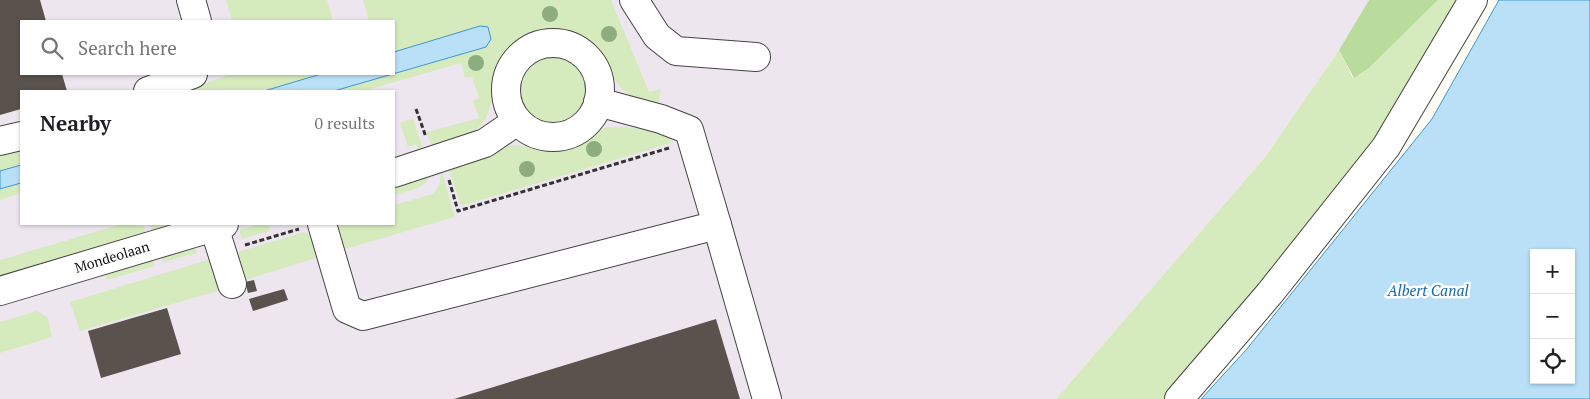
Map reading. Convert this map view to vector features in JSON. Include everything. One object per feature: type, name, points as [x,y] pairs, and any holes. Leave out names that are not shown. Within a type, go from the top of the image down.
[{"type":"street","points":[[191,0],[197,20]]},
{"type":"street","points":[[634,0],[657,36],[676,51],[756,57]]},
{"type":"street","points":[[1179,399],[1270,293],[1386,148],[1473,0]]},
{"type":"street","points":[[556,43],[570,46],[582,53],[591,63],[597,75],[600,88],[594,114],[585,124],[575,132],[563,136],[537,135],[517,121],[509,109],[506,96],[508,75],[519,58],[529,49],[542,44],[556,43]]},
{"type":"street","points":[[151,90],[190,75]]},
{"type":"street","points":[[598,102],[661,119],[689,130],[767,399]]},
{"type":"street","points":[[395,172],[434,150],[484,143],[517,121]]},
{"type":"street","points":[[0,142],[20,136]]},
{"type":"street","points":[[219,225],[232,284]]},
{"type":"street","name":"Mondeolaan","points":[[0,291],[219,225]]},
{"type":"street","points":[[322,225],[348,309],[364,316],[717,225]]},
{"type":"path","points":[[416,109],[458,211],[692,141]]},
{"type":"shaded area","points":[[0,0],[1369,0],[1339,50],[1265,157],[1056,399],[0,399]]},
{"type":"green space","points":[[226,0],[327,0],[333,20],[232,20]]},
{"type":"green space","points":[[363,0],[611,0],[649,92],[661,89],[658,106],[635,98],[623,90],[599,51],[587,39],[571,32],[554,29],[537,31],[517,40],[505,53],[498,66],[489,110],[483,123],[472,133],[458,140],[432,148],[427,132],[479,118],[473,101],[479,98],[472,77],[465,78],[461,63],[367,90],[184,90],[230,75],[395,75],[395,20],[369,20]]},
{"type":"green space","points":[[1369,0],[1438,0],[1369,68],[1354,78],[1339,50]]},
{"type":"green space","points":[[1438,0],[1463,0],[1351,180],[1168,399],[1056,399],[1265,157],[1339,50],[1353,78],[1369,68]]},
{"type":"green space","points":[[547,55],[561,55],[573,60],[583,70],[588,82],[588,96],[583,108],[573,118],[561,123],[547,123],[535,118],[525,108],[520,96],[520,82],[525,70],[535,60]]},
{"type":"green space","points":[[413,118],[423,149],[419,152],[416,144],[408,147],[400,123]]},
{"type":"green space","points":[[606,127],[627,127],[668,133],[671,143],[461,206],[448,167],[487,156],[511,145],[562,150],[578,145]]},
{"type":"green space","points":[[20,143],[20,193],[0,200],[0,150]]},
{"type":"green space","points":[[441,169],[455,217],[345,249],[338,225],[395,225],[395,205],[433,194],[440,183]]},
{"type":"green space","points":[[430,173],[428,179],[421,186],[395,195],[395,184]]},
{"type":"green space","points":[[119,225],[142,225],[146,234],[0,277],[0,260]]},
{"type":"green space","points":[[150,225],[175,225],[152,232]]},
{"type":"green space","points":[[257,225],[268,225],[270,231],[242,239],[239,230]]},
{"type":"green space","points":[[304,232],[313,236],[319,257],[239,282],[231,254]]},
{"type":"green space","points":[[194,244],[197,253],[163,262],[160,254]]},
{"type":"green space","points":[[152,256],[155,266],[107,280],[103,271]]},
{"type":"green space","points":[[214,258],[224,289],[80,331],[70,302]]},
{"type":"green space","points":[[37,311],[48,318],[52,337],[0,353],[0,322]]},
{"type":"water","name":"Albert Canal","points":[[1499,0],[1590,0],[1590,399],[1201,399],[1246,350],[1432,119]]},
{"type":"water","points":[[480,26],[488,27],[491,39],[486,47],[395,74],[395,52]]},
{"type":"water","points":[[318,75],[390,75],[337,90],[267,90]]},
{"type":"water","points":[[20,165],[20,183],[0,189],[0,171]]},
{"type":"building","points":[[0,0],[40,0],[46,20],[20,20],[20,75],[62,75],[67,90],[20,90],[20,109],[0,115]]},
{"type":"building","points":[[254,280],[257,291],[248,293],[245,282]]},
{"type":"building","points":[[284,289],[288,300],[253,311],[249,299]]},
{"type":"building","points":[[167,308],[181,354],[101,378],[88,331]]},
{"type":"building","points":[[716,319],[740,399],[454,399]]}]
